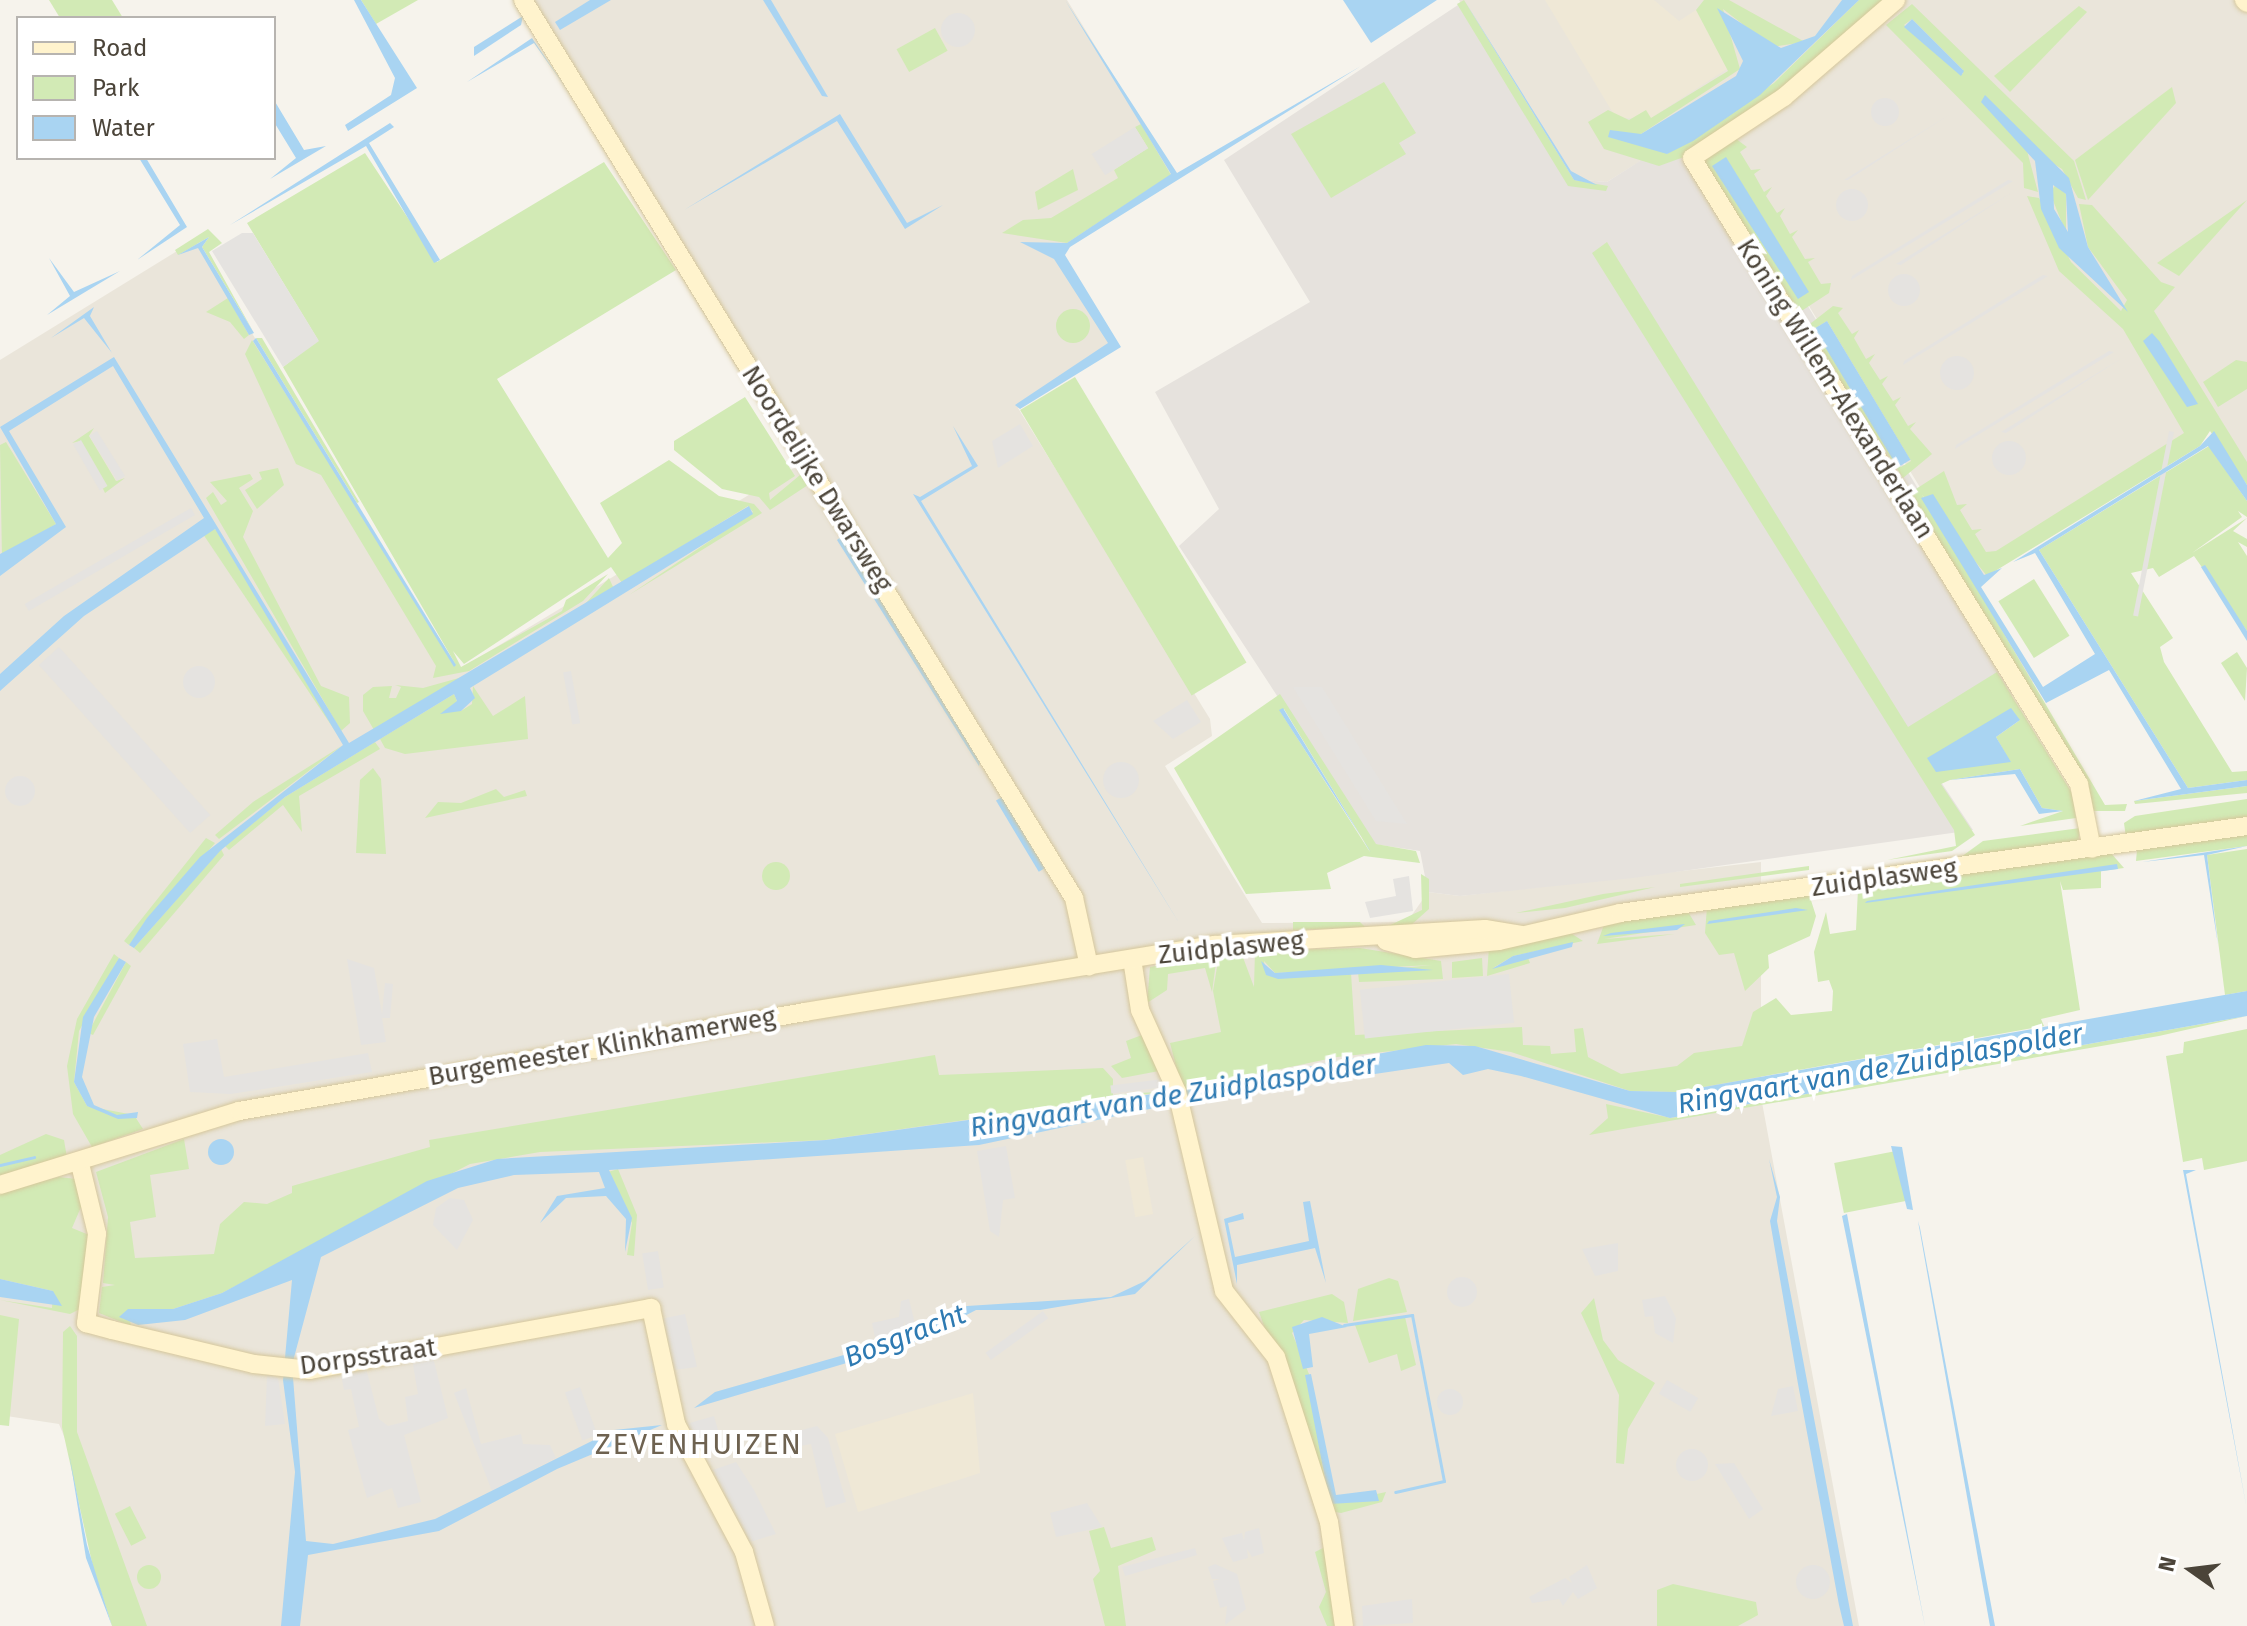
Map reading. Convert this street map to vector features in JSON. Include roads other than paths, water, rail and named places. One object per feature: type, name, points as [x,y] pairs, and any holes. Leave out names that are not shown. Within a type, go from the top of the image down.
[{"type":"street","name":"Noordelijke Dwarsweg","points":[[523,0],[1074,898],[1089,966]]},
{"type":"street","name":"Koning Willem-Alexanderlaan","points":[[1896,0],[1784,97],[1692,158],[2079,784],[2092,849]]},
{"type":"street","name":"Zuidplasweg","points":[[1132,959],[1236,943],[1379,939],[1485,929],[1522,935],[1620,913],[2247,826]]},
{"type":"street","name":"Burgemeester Klinkhamerweg","points":[[0,1185],[80,1164],[269,1105],[1132,959]]},
{"type":"street","points":[[1132,959],[1140,1010],[1178,1098],[1230,1304],[1276,1357],[1333,1535],[1344,1626]]},
{"type":"street","name":"Dorpsstraat","points":[[80,1164],[97,1234],[86,1323],[289,1369],[651,1308],[676,1424],[744,1552],[765,1626]]},
{"type":"water","points":[[354,0],[361,0],[417,88],[348,131],[345,125],[391,95],[395,78]]},
{"type":"water","points":[[590,0],[611,0],[560,30],[555,22]]},
{"type":"water","points":[[763,0],[771,0],[828,97],[822,96]]},
{"type":"water","points":[[1065,0],[1177,173],[1361,66],[1070,247],[1065,255],[1121,347],[1020,409],[1015,405],[1108,343],[1054,259],[1020,242],[1067,243],[1171,174]]},
{"type":"water","points":[[1343,0],[1437,0],[1371,43]]},
{"type":"water","points":[[1464,0],[1571,171],[1597,185],[1574,180]]},
{"type":"water","points":[[1842,0],[1859,0],[1760,95],[1693,141],[1667,154],[1608,137],[1610,130],[1641,134],[1736,76],[1743,61],[1717,8],[1781,48],[1815,36]]},
{"type":"water","points":[[523,16],[521,25],[474,56],[474,47]]},
{"type":"water","points":[[1912,19],[1964,71],[1961,76],[1904,27]]},
{"type":"water","points":[[532,38],[568,91],[534,43],[467,82]]},
{"type":"water","points":[[1985,95],[2069,178],[2088,247],[2128,312],[2059,248],[2041,209],[2035,161],[1981,102]],"holes":[[[2053,185],[2066,194],[2068,232],[2054,209]]]},
{"type":"water","points":[[276,103],[304,150],[326,146],[270,179],[296,158],[276,125]]},
{"type":"water","points":[[840,114],[907,223],[943,205],[905,229],[837,121],[684,210]]},
{"type":"water","points":[[390,123],[394,127],[369,143],[440,260],[434,263],[366,146],[230,225]]},
{"type":"water","points":[[1726,157],[1809,292],[1798,299],[1712,166]]},
{"type":"water","points":[[140,160],[147,160],[187,227],[137,260],[180,225]]},
{"type":"water","points":[[209,237],[202,247],[254,333],[249,335],[198,248],[178,255]]},
{"type":"water","points":[[49,258],[74,292],[120,271],[47,315],[70,296]]},
{"type":"water","points":[[94,307],[90,316],[112,353],[84,318],[51,338]]},
{"type":"water","points":[[1827,321],[1910,460],[1898,468],[1814,329]]},
{"type":"water","points":[[2152,333],[2198,404],[2187,407],[2143,341]]},
{"type":"water","points":[[256,338],[456,665],[454,667],[253,341]]},
{"type":"water","points":[[114,357],[349,743],[749,506],[753,514],[470,688],[475,698],[461,711],[440,714],[457,701],[454,694],[285,797],[220,851],[134,948],[129,945],[147,918],[200,857],[343,745],[215,529],[84,616],[0,691],[0,674],[64,616],[204,518],[113,366],[9,431],[66,527],[0,576],[0,554],[56,524],[0,427]]},
{"type":"water","points":[[953,426],[978,466],[921,501],[1181,926],[913,494],[920,497],[972,466]]},
{"type":"water","points":[[2214,431],[2247,485],[2247,501],[2208,446],[2039,550],[2188,788],[2247,780],[2247,786],[2134,801],[2181,789],[2109,670],[2046,703],[1921,498],[1933,494],[1984,575],[2002,568],[1981,587],[2043,687],[2095,654],[2035,553],[2013,562],[2200,446]]},
{"type":"water","points":[[842,536],[980,762],[979,766],[837,540]]},
{"type":"water","points":[[2205,565],[2247,631],[2247,641],[2201,567]]},
{"type":"water","points":[[1283,708],[1362,838],[1279,710]]},
{"type":"water","points":[[2011,708],[2020,720],[1996,737],[2011,762],[1936,772],[1927,758]]},
{"type":"water","points":[[2020,769],[2042,808],[2063,811],[2039,814],[2015,774],[1950,780]]},
{"type":"water","points":[[1002,797],[1045,868],[1039,872],[996,801]]},
{"type":"water","points":[[2247,846],[2207,855],[2218,945],[2204,855],[2142,862]]},
{"type":"water","points":[[2117,864],[2118,869],[1865,903],[1867,901]]},
{"type":"water","points":[[1796,908],[1808,910],[1707,924],[1709,921]]},
{"type":"water","points":[[1685,924],[1677,930],[1603,936],[1611,933]]},
{"type":"water","points":[[1573,942],[1572,947],[1492,969],[1513,956]]},
{"type":"water","points":[[119,958],[126,962],[94,1017],[82,1077],[94,1105],[117,1115],[138,1112],[137,1118],[118,1119],[87,1106],[74,1082],[83,1017]]},
{"type":"water","points":[[1261,961],[1275,973],[1381,965],[1433,970],[1278,979],[1266,975]]},
{"type":"water","name":"Ringvaart van de Zuidplaspolder","points":[[2247,991],[2247,1016],[1670,1118],[1488,1069],[1463,1075],[1449,1063],[1173,1104],[979,1145],[609,1170],[632,1218],[625,1252],[626,1219],[606,1196],[566,1198],[540,1223],[557,1196],[605,1188],[599,1172],[514,1175],[458,1188],[321,1257],[292,1365],[306,1541],[333,1544],[435,1519],[614,1430],[662,1425],[557,1469],[439,1531],[308,1555],[300,1626],[281,1626],[295,1472],[283,1380],[292,1280],[185,1320],[138,1325],[119,1317],[128,1309],[173,1309],[222,1293],[427,1181],[497,1159],[826,1140],[1182,1090],[1426,1045],[1475,1046],[1630,1091],[1676,1092]]},
{"type":"water","points":[[221,1139],[230,1143],[234,1152],[230,1161],[221,1165],[212,1161],[208,1152],[212,1143]]},
{"type":"water","points":[[1891,1146],[1902,1147],[1913,1210],[1907,1209]]},
{"type":"water","points":[[1769,1159],[1780,1197],[1777,1221],[1853,1626],[1844,1626],[1839,1605],[1798,1384],[1770,1221],[1777,1197]]},
{"type":"water","points":[[2183,1170],[2196,1170],[2186,1174],[2247,1510]]},
{"type":"water","points":[[1310,1201],[1326,1283],[1315,1248],[1237,1265],[1237,1284],[1224,1219],[1243,1213],[1244,1219],[1228,1223],[1235,1257],[1309,1241],[1303,1202]]},
{"type":"water","points":[[1847,1214],[1925,1626],[1842,1216]]},
{"type":"water","points":[[1918,1221],[1920,1228],[1995,1626],[1990,1626]]},
{"type":"water","name":"Bosgracht","points":[[1195,1236],[1135,1294],[1040,1310],[976,1310],[911,1344],[694,1408],[715,1392],[868,1348],[967,1306],[1111,1297],[1145,1281]]},
{"type":"water","points":[[0,1279],[53,1291],[62,1306],[0,1297]]},
{"type":"water","points":[[1322,1317],[1347,1327],[1309,1334],[1313,1367],[1303,1369],[1292,1327]]},
{"type":"water","points":[[1311,1374],[1336,1495],[1376,1490],[1379,1501],[1330,1504],[1305,1375]]},
{"type":"water","points":[[69,1453],[87,1545],[112,1626],[86,1558]]},
{"type":"waterway","points":[[0,1165],[34,1157]]},
{"type":"waterway","points":[[1344,1325],[1412,1315],[1444,1481],[1395,1492]]},
{"type":"district","name":"ZEVENHUIZEN","points":[[699,1444]]}]
